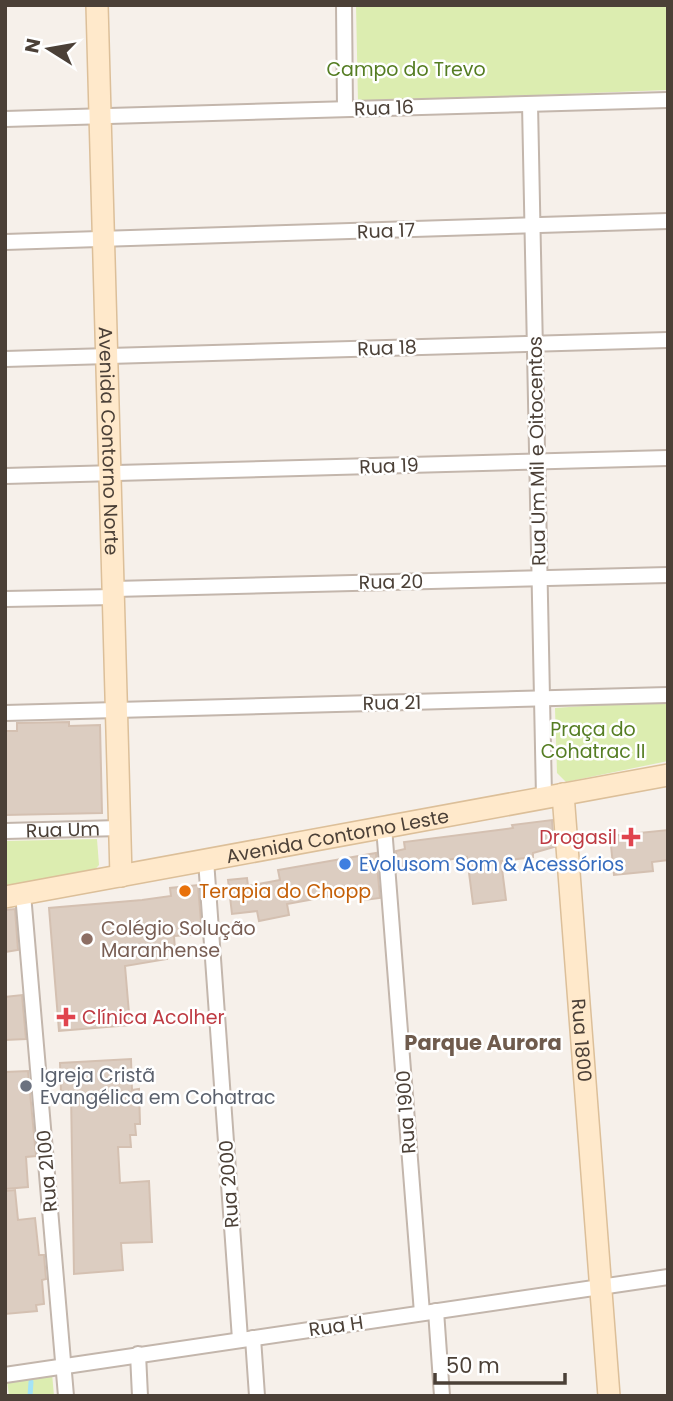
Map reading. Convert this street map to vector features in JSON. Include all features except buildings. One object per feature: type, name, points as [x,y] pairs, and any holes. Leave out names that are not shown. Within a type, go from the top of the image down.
[{"type":"street","name":"Avenida Contorno Norte","points":[[97,5],[121,876]]},
{"type":"street","points":[[344,5],[345,109]]},
{"type":"street","name":"Rua 16","points":[[5,119],[668,100]]},
{"type":"street","name":"Rua Um Mil e Oitocentos","points":[[530,104],[542,699],[554,796]]},
{"type":"street","name":"Rua 17","points":[[5,242],[668,221]]},
{"type":"street","name":"Rua 18","points":[[5,359],[668,340]]},
{"type":"street","name":"Rua 19","points":[[5,476],[668,458]]},
{"type":"street","name":"Rua 20","points":[[5,599],[668,575]]},
{"type":"street","name":"Rua 21","points":[[5,713],[668,695]]},
{"type":"street","name":"Avenida Contorno Leste","points":[[14,896],[668,775]]},
{"type":"street","name":"Rua 1800","points":[[554,796],[601,1287]]},
{"type":"street","name":"Rua 1900","points":[[384,827],[429,1312],[442,1396]]},
{"type":"street","name":"Rua Um","points":[[5,831],[120,828]]},
{"type":"street","name":"Rua 2000","points":[[206,860],[246,1339],[257,1396]]},
{"type":"street","name":"Rua 2100","points":[[14,896],[66,1396]]},
{"type":"street","name":"Rua H","points":[[5,1375],[668,1277]]},
{"type":"street","points":[[601,1287],[610,1396]]},
{"type":"street","points":[[138,1354],[140,1396]]},
{"type":"green space","name":"Campo do Trevo","points":[[356,5],[668,5],[668,90],[358,102]]},
{"type":"green space","name":"Praça do Cohatrac II","points":[[668,700],[668,761],[566,782],[557,773],[555,708]]},
{"type":"green space","points":[[97,839],[99,865],[90,875],[5,890],[5,841]]},
{"type":"green space","points":[[52,1373],[54,1396],[9,1396],[7,1380]]},
{"type":"waterway","points":[[30,1396],[31,1382]]},
{"type":"place","name":"Drogasil","points":[[631,837]]},
{"type":"place","name":"Evolusom Som & Acessórios","points":[[345,864]]},
{"type":"place","name":"Terapia do Chopp","points":[[185,891]]},
{"type":"place","name":"Colégio Solução Maranhense","points":[[87,939]]},
{"type":"place","name":"Clínica Acolher","points":[[66,1017]]},
{"type":"place","name":"Igreja Cristã Evangélica em Cohatrac","points":[[26,1086]]},
{"type":"district","name":"Parque Aurora","points":[[483,1042]]}]
